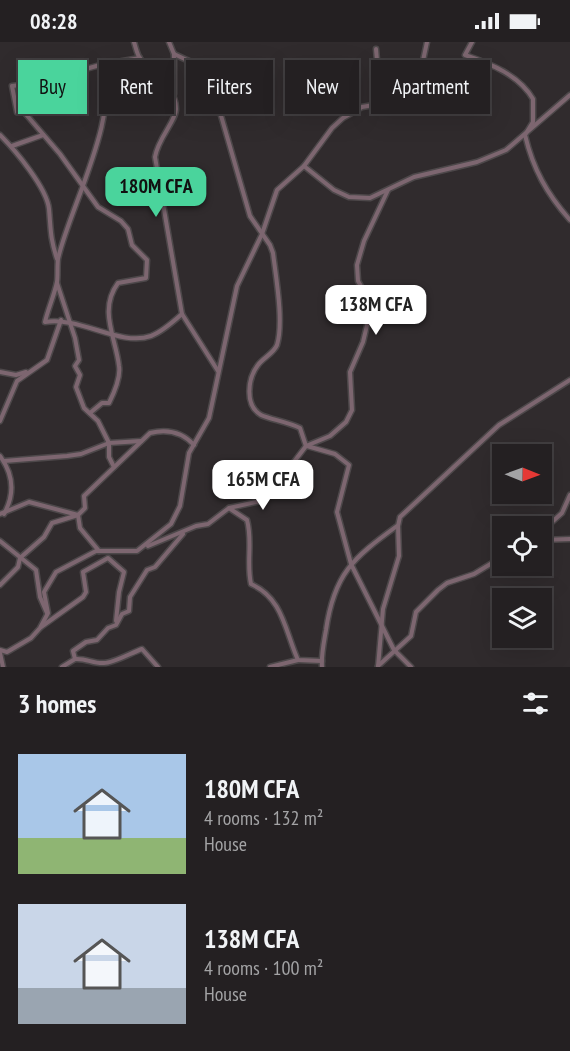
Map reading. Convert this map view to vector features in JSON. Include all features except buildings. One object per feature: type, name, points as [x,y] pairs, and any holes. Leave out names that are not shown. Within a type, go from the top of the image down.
[{"type":"street","points":[[129,60],[140,58],[134,42]]},
{"type":"street","points":[[169,42],[174,60]]},
{"type":"street","points":[[423,60],[427,42]]},
{"type":"street","points":[[472,42],[465,56],[486,62],[518,80],[533,99],[532,122],[525,135],[538,178],[570,220]]},
{"type":"street","points":[[376,49],[377,60]]},
{"type":"street","points":[[174,54],[204,68],[209,75],[250,216],[273,253],[278,334],[276,347],[257,366],[249,385],[250,401],[261,415],[284,420],[300,428],[306,446]]},
{"type":"street","points":[[90,413],[102,403],[109,403],[118,378],[119,368],[108,311],[112,292],[118,284],[146,278],[147,260],[132,245],[128,230],[121,221],[98,207],[24,112],[17,112],[14,108],[12,86],[36,83],[99,65]]},
{"type":"street","points":[[304,166],[334,190],[349,197],[370,198],[414,177],[477,162],[506,150],[570,95]]},
{"type":"street","points":[[174,96],[175,117],[160,138],[155,157],[182,314],[218,371]]},
{"type":"street","points":[[145,548],[171,524],[178,514],[186,462],[209,418],[217,389],[218,371],[237,286],[262,234],[277,190],[304,166],[337,123],[362,108],[371,106]]},
{"type":"street","points":[[102,114],[93,158],[58,260],[57,282],[45,322],[61,320],[129,338],[152,335],[182,314]]},
{"type":"street","points":[[0,135],[12,147],[46,196],[49,209],[49,235],[58,260]]},
{"type":"street","points":[[12,147],[43,135]]},
{"type":"street","points":[[40,628],[48,613],[44,592],[56,572],[99,551],[137,551],[208,524],[229,508],[270,496],[306,446],[330,436],[346,422],[352,410],[351,372],[363,342],[369,316],[366,294],[358,282],[357,265],[364,241],[388,190]]},
{"type":"street","points":[[57,282],[71,322],[79,360],[75,366],[80,375],[76,387],[84,408],[98,421],[109,443],[109,457],[114,467]]},
{"type":"street","points":[[0,421],[17,381],[47,360],[61,320]]},
{"type":"street","points":[[0,372],[16,375],[27,372]]},
{"type":"street","points":[[322,667],[321,661],[332,598],[336,587],[351,564],[398,526],[407,508],[499,425],[570,380]]},
{"type":"street","points":[[0,585],[18,567],[20,558],[44,537],[52,523],[78,515],[85,508],[84,496],[150,434],[162,430],[183,436],[194,445]]},
{"type":"street","points":[[3,461],[81,454],[109,443],[142,441]]},
{"type":"street","points":[[306,446],[335,454],[349,465],[337,512],[351,564],[393,650],[411,667]]},
{"type":"street","points":[[0,456],[13,489],[12,499],[2,514]]},
{"type":"street","points":[[552,522],[562,513],[570,495]]},
{"type":"street","points":[[2,514],[29,502],[78,515]]},
{"type":"street","points":[[229,508],[247,520],[251,536],[248,570],[251,584],[265,590],[278,607],[298,660]]},
{"type":"street","points":[[78,515],[80,528],[99,551]]},
{"type":"street","points":[[378,667],[383,609],[399,556],[398,526]]},
{"type":"street","points":[[75,659],[73,651],[86,642],[97,640],[108,628],[116,625],[122,614],[129,610],[130,597],[147,570],[155,567],[186,531]]},
{"type":"street","points":[[552,540],[570,539]]},
{"type":"street","points":[[0,541],[36,570],[40,597],[48,613]]},
{"type":"street","points":[[3,667],[0,651],[7,652],[19,646],[83,597],[86,592],[83,572],[108,558],[124,572],[119,592],[116,625]]},
{"type":"street","points":[[378,667],[393,650],[411,636],[416,612],[438,590],[447,583],[474,574],[492,563]]},
{"type":"street","points":[[62,667],[75,659],[86,658],[97,663],[109,663],[142,649],[158,667]]},
{"type":"street","points":[[270,667],[298,660],[321,661]]}]
